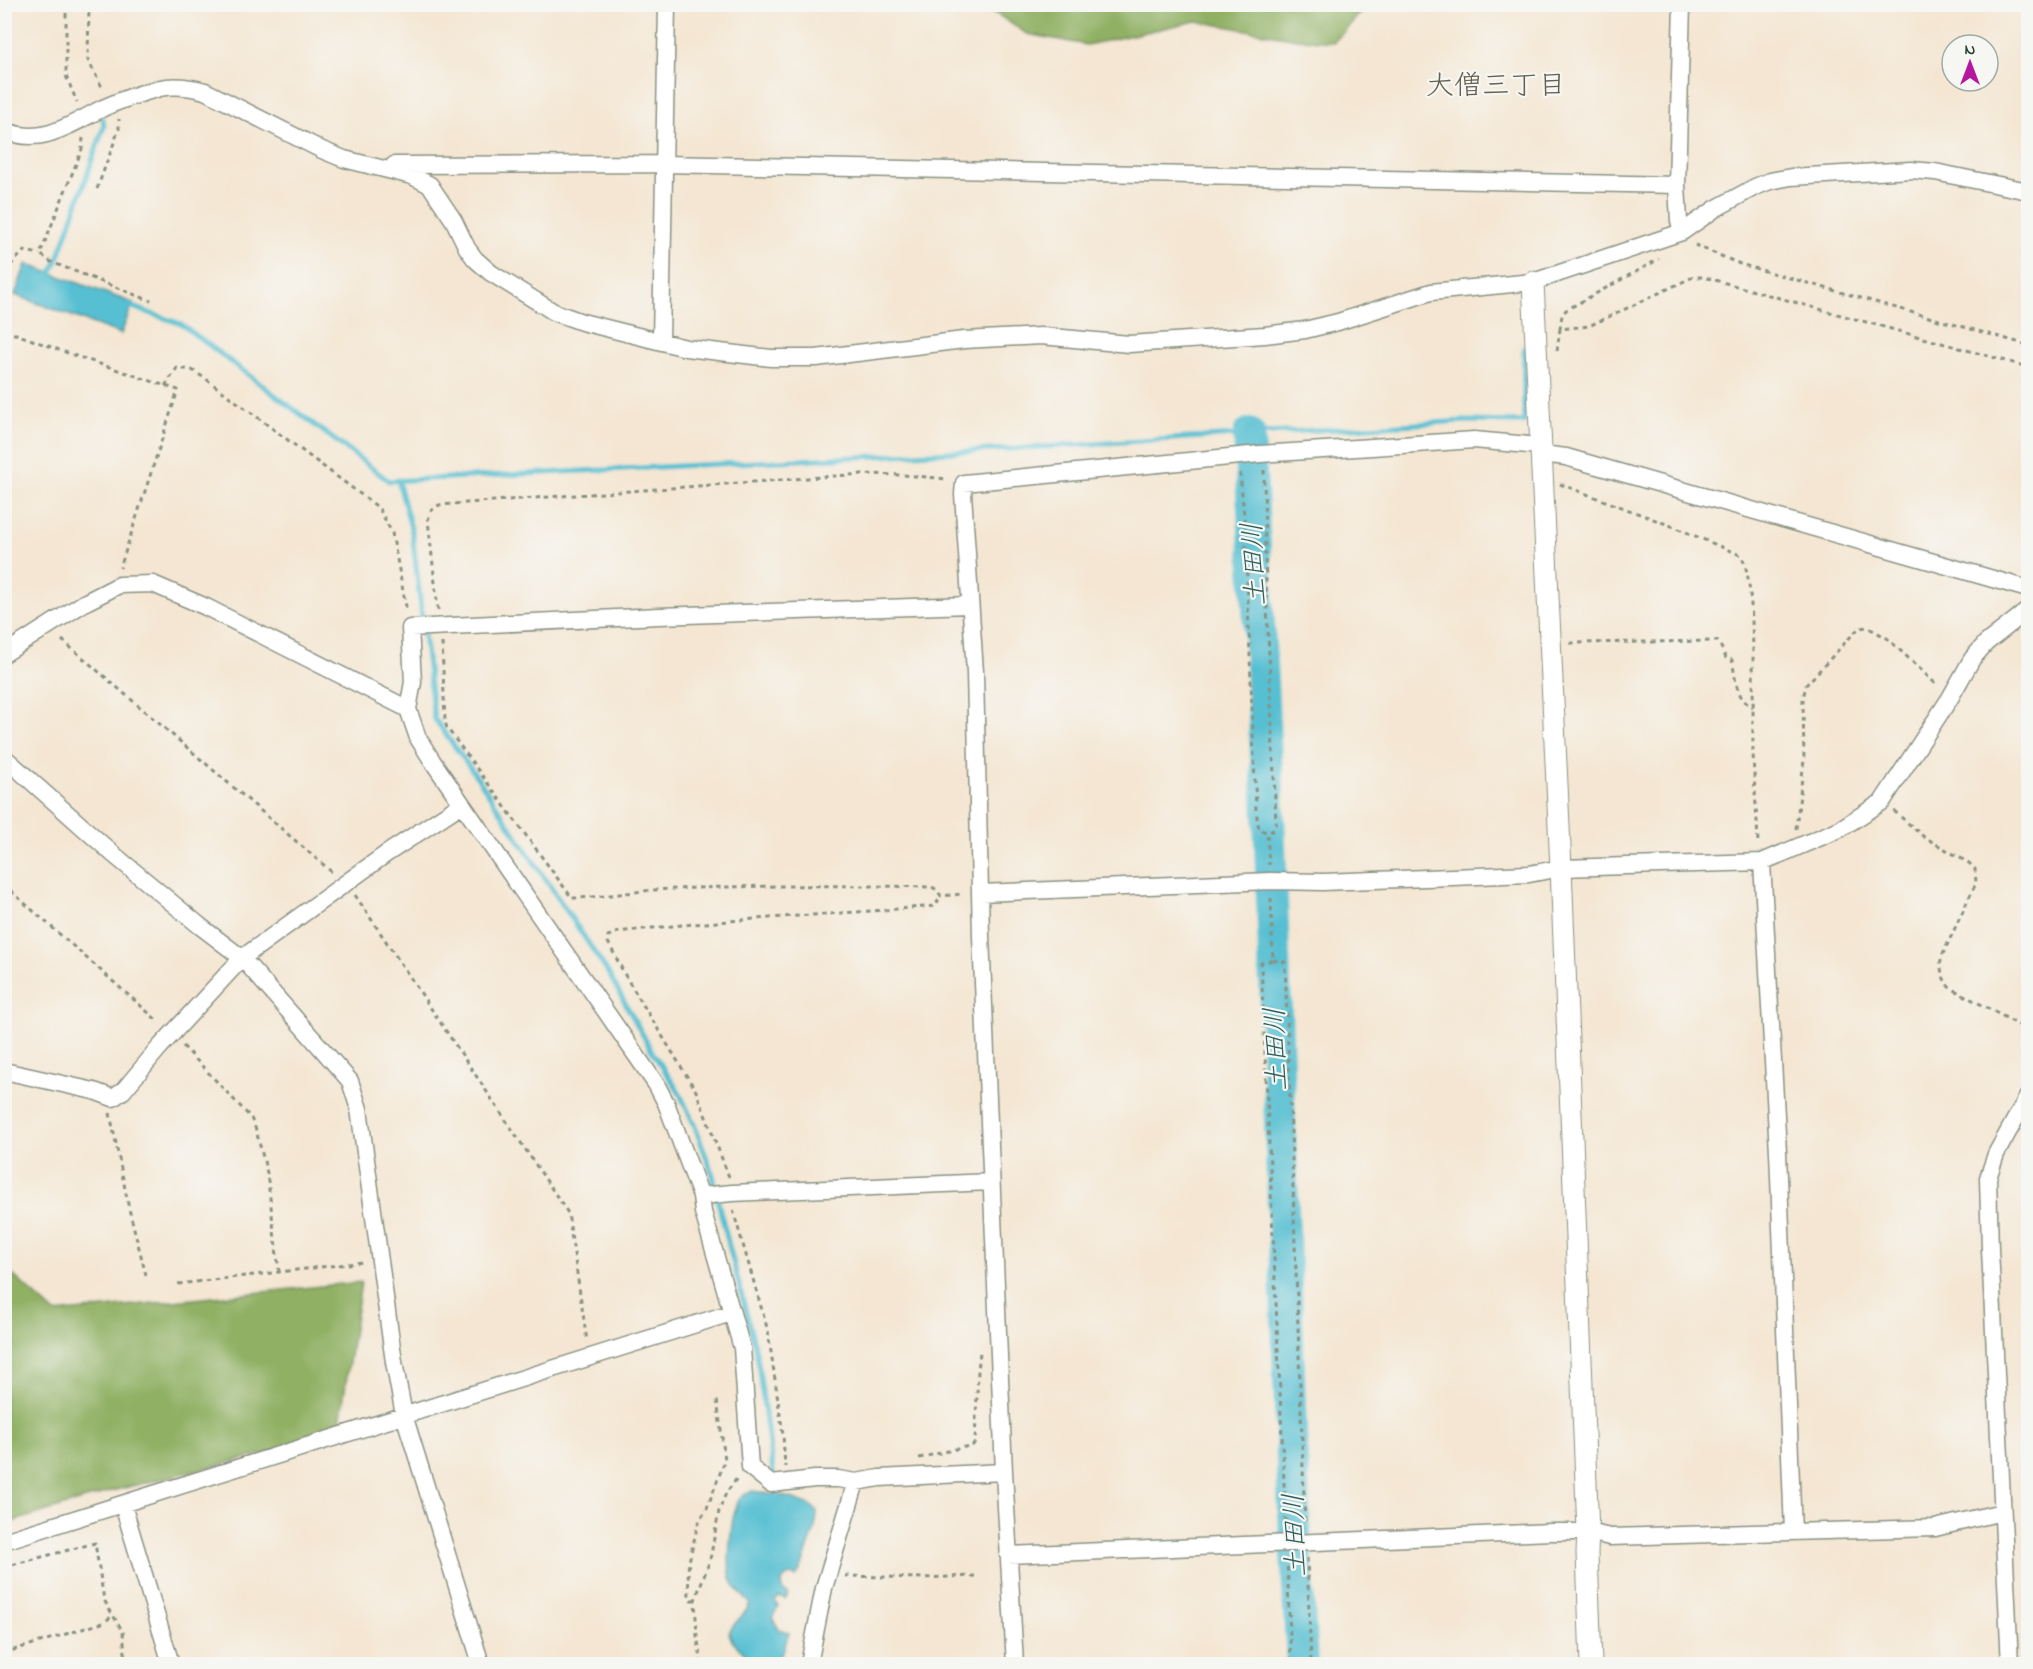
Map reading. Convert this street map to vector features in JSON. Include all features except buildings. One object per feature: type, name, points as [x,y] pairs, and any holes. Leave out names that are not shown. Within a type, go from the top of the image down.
[{"type":"street","points":[[661,342],[667,4]]},
{"type":"street","points":[[1680,233],[1677,184],[1682,4]]},
{"type":"street","points":[[4,130],[34,137],[63,129],[104,108],[155,90],[189,87],[205,91],[322,150],[344,159],[412,177],[430,185],[454,220],[467,248],[475,259],[490,273],[554,312],[582,322],[686,348],[771,358],[816,358],[964,340],[1041,336],[1129,344],[1265,335],[1305,330],[1338,322],[1431,292],[1533,282],[1680,233],[1715,209],[1755,187],[1791,177],[1911,170],[1935,172],[2028,191]]},
{"type":"street","points":[[373,165],[663,164],[1677,184]]},
{"type":"street","points":[[1533,282],[1561,868],[1588,1532],[1591,1665]]},
{"type":"street","points":[[1015,1665],[1004,1472],[980,893],[975,672],[969,605],[964,483],[1262,461],[1474,440],[1541,450],[2028,588]]},
{"type":"street","points":[[4,654],[84,603],[119,585],[153,584],[206,607],[408,709]]},
{"type":"street","points":[[969,605],[410,628],[413,682],[408,709],[418,738],[656,1084],[666,1103],[701,1196],[703,1212],[742,1348],[750,1467],[771,1484],[815,1479],[856,1482],[879,1478],[1004,1472]]},
{"type":"street","points":[[980,893],[1270,881],[1323,882],[1529,874],[1561,868],[1761,862],[1840,829],[1882,802],[1950,698],[1972,659],[1986,643],[2028,610]]},
{"type":"street","points":[[4,757],[113,854],[200,926],[242,957],[350,1081],[359,1109],[404,1415],[481,1665]]},
{"type":"street","points":[[4,1071],[94,1091],[113,1098],[123,1091],[242,957],[345,883],[462,804]]},
{"type":"street","points":[[1761,862],[1778,1152],[1793,1532]]},
{"type":"street","points":[[2010,1665],[1988,1178],[1996,1154],[2028,1096]]},
{"type":"street","points":[[701,1196],[992,1182]]},
{"type":"street","points":[[4,1541],[731,1313]]},
{"type":"street","points":[[809,1665],[828,1574],[856,1482]]},
{"type":"street","points":[[123,1504],[171,1665]]},
{"type":"street","points":[[1008,1555],[1588,1532],[1610,1537],[1935,1528],[2002,1512]]},
{"type":"path","points":[[40,254],[82,149],[84,119],[66,76],[66,4]]},
{"type":"path","points":[[1680,233],[1681,245],[1697,245],[1713,255],[1740,264],[2028,345]]},
{"type":"path","points":[[4,272],[24,251],[40,254],[51,262],[151,301]]},
{"type":"path","points":[[1557,356],[1562,315],[1566,310],[1646,268],[1663,256]]},
{"type":"path","points":[[1560,329],[1589,326],[1692,278],[1704,277],[2028,368]]},
{"type":"path","points":[[4,334],[16,334],[73,356],[178,390],[120,570],[119,585]]},
{"type":"path","points":[[165,386],[177,368],[192,370],[380,508],[392,533],[410,628]]},
{"type":"path","points":[[1238,461],[1245,526],[1256,810],[1259,830],[1267,832],[1272,831],[1276,824],[1262,461]]},
{"type":"path","points":[[941,897],[932,887],[875,886],[652,891],[597,898],[572,898],[447,728],[440,627],[428,520],[431,511],[439,505],[862,474],[904,475],[964,483]]},
{"type":"path","points":[[1543,482],[1564,485],[1659,521],[1740,555],[1744,559],[1748,570],[1751,607],[1753,750],[1761,862]]},
{"type":"path","points":[[1800,845],[1796,834],[1804,760],[1803,699],[1806,685],[1854,633],[1860,628],[1867,627],[1887,638],[1950,698]]},
{"type":"path","points":[[62,640],[345,883],[360,901],[403,969],[568,1213],[591,1356]]},
{"type":"path","points":[[1550,644],[1717,641],[1726,658],[1732,660],[1738,693],[1746,704],[1753,707]]},
{"type":"path","points":[[1882,802],[1924,837],[1976,869],[1976,883],[1941,958],[1940,968],[1943,979],[1949,987],[2028,1030]]},
{"type":"path","points":[[1267,832],[1273,960]]},
{"type":"path","points":[[4,885],[172,1034],[251,1118],[267,1173],[279,1272]]},
{"type":"path","points":[[941,897],[980,893]]},
{"type":"path","points":[[782,1483],[785,1470],[771,1345],[731,1203],[732,1185],[696,1091],[626,977],[608,942],[608,936],[618,932],[678,924],[871,913],[935,906],[941,897]]},
{"type":"path","points":[[1291,1665],[1261,963],[1273,960],[1285,962],[1311,1665]]},
{"type":"path","points":[[113,1098],[110,1117],[146,1275]]},
{"type":"path","points":[[178,1284],[380,1260]]},
{"type":"path","points":[[909,1460],[973,1445],[975,1442],[981,1349]]},
{"type":"path","points":[[695,1600],[689,1597],[690,1557],[699,1524],[725,1460],[717,1400]]},
{"type":"path","points":[[702,1665],[695,1600],[711,1560],[719,1511],[726,1493],[736,1479],[750,1467]]},
{"type":"path","points":[[4,1567],[94,1543],[104,1600],[123,1632],[126,1665]]},
{"type":"path","points":[[828,1574],[922,1578],[975,1576]]},
{"type":"path","points":[[4,1653],[102,1623],[114,1616]]},
{"type":"green space","points":[[983,5],[1368,5],[1334,42],[1297,39],[1196,21],[1087,45],[1027,34]]},
{"type":"green space","points":[[4,1267],[55,1313],[361,1282],[338,1436],[112,1491],[5,1524]]},
{"type":"water","points":[[26,264],[133,303],[121,334],[15,295]]},
{"type":"water","points":[[754,1491],[797,1500],[817,1511],[815,1528],[801,1569],[796,1577],[790,1575],[785,1577],[782,1590],[788,1594],[786,1599],[779,1597],[775,1601],[778,1607],[772,1618],[779,1629],[789,1633],[783,1651],[771,1664],[755,1664],[732,1641],[729,1633],[750,1603],[732,1581],[729,1552],[736,1507],[745,1493]]},
{"type":"waterway","points":[[48,279],[58,259],[104,126],[103,119]]},
{"type":"waterway","points":[[124,304],[181,324],[389,481],[1011,449],[1465,421],[1524,422],[1524,348]]},
{"type":"waterway","name":"土田川","points":[[1249,434],[1269,816],[1294,1515],[1302,1664]]},
{"type":"waterway","points":[[398,480],[412,532],[434,718],[479,780],[607,971],[653,1053],[679,1092],[713,1175],[757,1355],[777,1501]]},
{"type":"district","name":"大僧三丁目","points":[[1496,87]]}]
